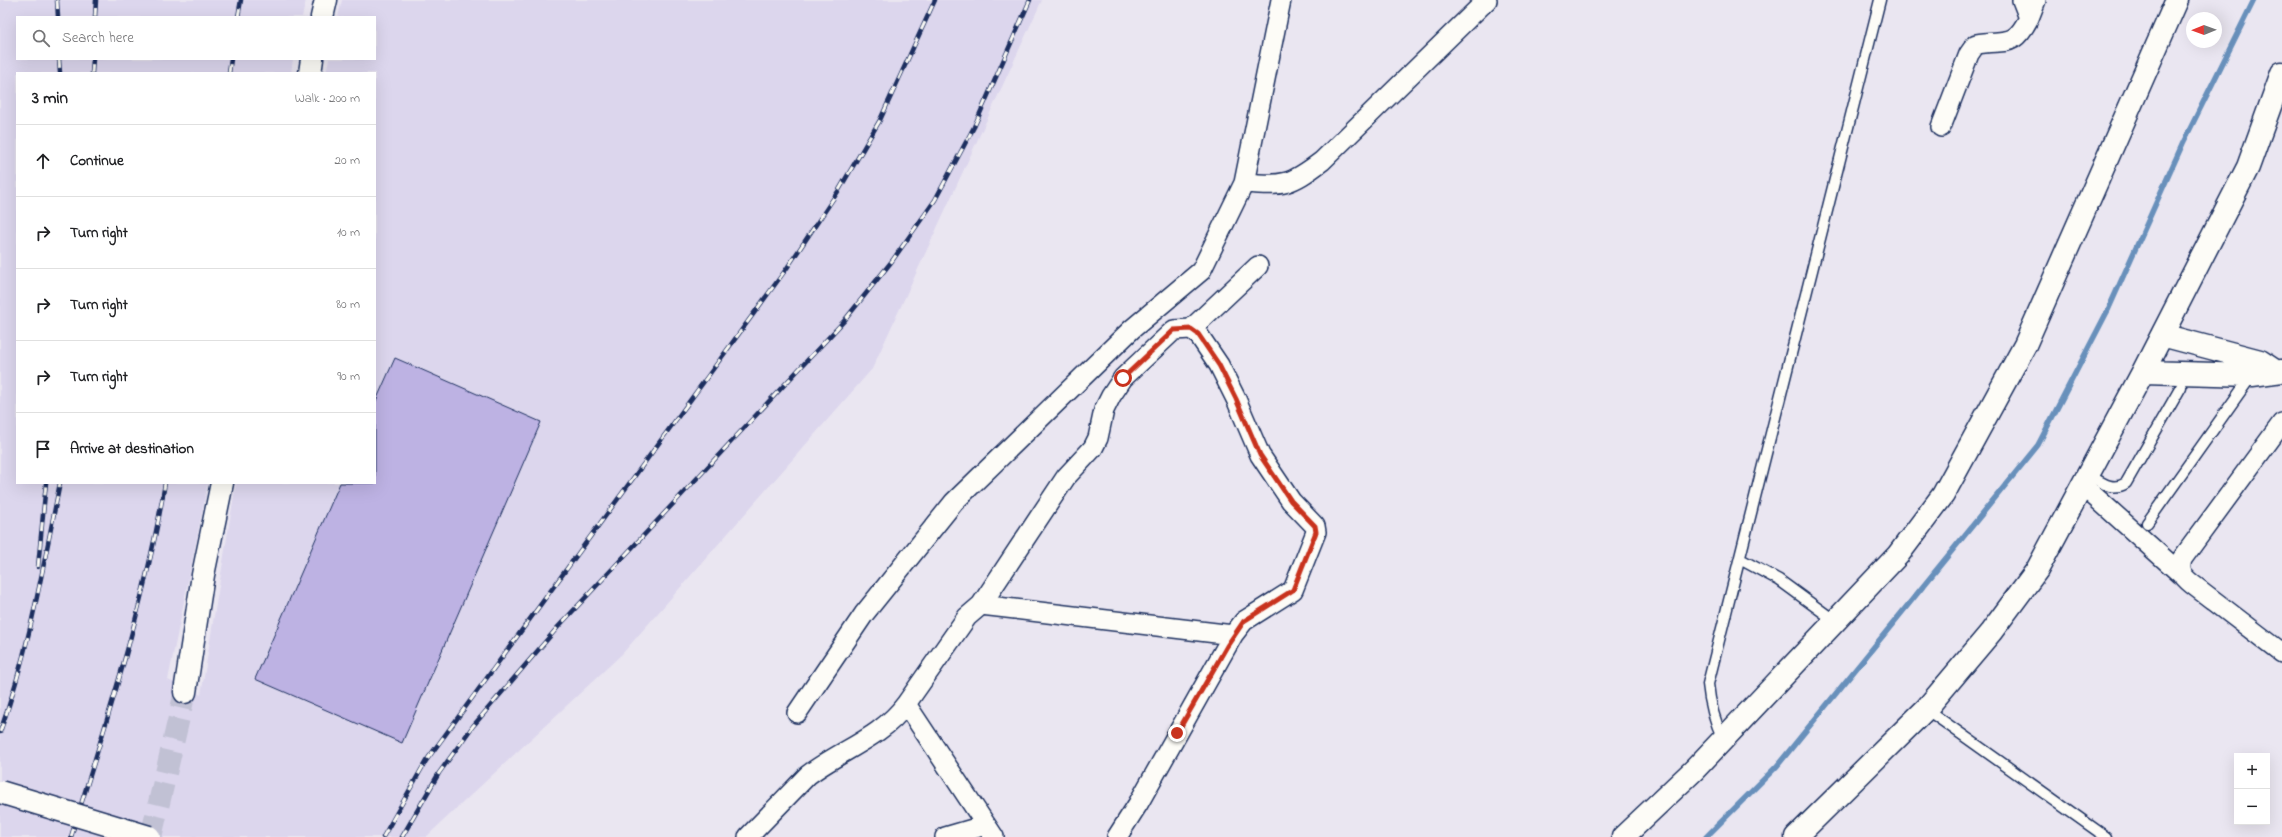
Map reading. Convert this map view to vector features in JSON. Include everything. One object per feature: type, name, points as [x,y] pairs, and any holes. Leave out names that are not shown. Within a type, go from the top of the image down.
[{"type":"street","points":[[322,16],[326,0]]},
{"type":"street","points":[[797,713],[864,614],[954,502],[1132,329],[1201,271],[1244,182],[1281,0]]},
{"type":"street","points":[[1244,182],[1277,185],[1299,178],[1322,161],[1486,0]]},
{"type":"street","points":[[2022,0],[2029,18]]},
{"type":"street","points":[[1941,127],[1969,54],[1976,44],[2002,43],[2014,39],[2021,33],[2036,0]]},
{"type":"street","points":[[1623,837],[1694,770],[1898,555],[1943,495],[2025,345],[2177,0]]},
{"type":"street","points":[[310,72],[312,60]]},
{"type":"street","points":[[1796,837],[1926,710],[1991,632],[2037,570],[2143,372],[2248,166],[2280,85]]},
{"type":"street","points":[[1191,329],[1258,266]]},
{"type":"street","points":[[748,837],[808,775],[820,766],[867,740],[899,714],[967,617],[981,605],[1066,477],[1093,448],[1098,438],[1104,410],[1123,378],[1174,330],[1191,329],[1198,334],[1219,365],[1236,399],[1260,455],[1291,501],[1315,526],[1316,532],[1293,590],[1244,621],[1234,635],[1138,804],[1117,837]]},
{"type":"street","points":[[2162,335],[2260,361],[2278,371]]},
{"type":"street","points":[[2143,372],[2252,375],[2278,371]]},
{"type":"street","points":[[2181,574],[2180,567],[2182,559],[2282,423]]},
{"type":"street","points":[[2086,480],[2181,574],[2282,653]]},
{"type":"street","points":[[185,692],[203,575],[222,484]]},
{"type":"street","points":[[981,605],[1234,635]]},
{"type":"street","points":[[906,704],[990,831],[945,837]]},
{"type":"street","points":[[0,792],[149,837]]},
{"type":"lane","points":[[1723,739],[1714,719],[1710,703],[1708,684],[1880,0]]},
{"type":"lane","points":[[2147,523],[2252,375]]},
{"type":"lane","points":[[2086,480],[2112,488],[2119,488],[2126,483],[2181,387]]},
{"type":"lane","points":[[1740,559],[1779,580],[1835,621]]},
{"type":"lane","points":[[1926,710],[2106,837]]},
{"type":"shaded area","points":[[0,0],[306,0],[302,16],[16,16],[16,60],[293,60],[291,72],[16,72],[16,484],[208,484],[168,680],[201,695],[236,484],[376,484],[376,72],[326,72],[329,60],[376,60],[376,16],[338,16],[342,0],[1042,0],[872,369],[622,654],[426,837],[0,837]]},
{"type":"building","points":[[395,358],[541,422],[402,743],[255,679],[340,484],[376,484],[376,401]]},
{"type":"waterway","points":[[1706,837],[1777,766],[2038,445],[2108,310],[2183,143],[2254,0]]},
{"type":"tunnel","points":[[151,837],[185,692]]},
{"type":"railway","points":[[57,0],[58,16]]},
{"type":"railway","points":[[95,16],[96,0]]},
{"type":"railway","points":[[238,16],[241,0]]},
{"type":"railway","points":[[383,837],[426,761],[787,268],[839,190],[880,120],[935,0]]},
{"type":"railway","points":[[402,837],[439,773],[473,726],[558,627],[844,321],[892,261],[935,200],[974,127],[1030,0]]},
{"type":"railway","points":[[59,60],[60,72]]},
{"type":"railway","points":[[92,72],[93,60]]},
{"type":"railway","points":[[229,72],[231,60]]},
{"type":"railway","points":[[38,567],[46,484]]},
{"type":"railway","points":[[0,732],[27,640],[60,484]]},
{"type":"railway","points":[[71,837],[124,662],[136,617],[157,528],[165,484]]},
{"type":"route","points":[[1123,378],[1174,330],[1182,328],[1191,329],[1198,334],[1219,365],[1236,399],[1260,455],[1291,501],[1315,526],[1316,532],[1298,582],[1293,590],[1284,598],[1244,621],[1227,646],[1177,733]]}]
